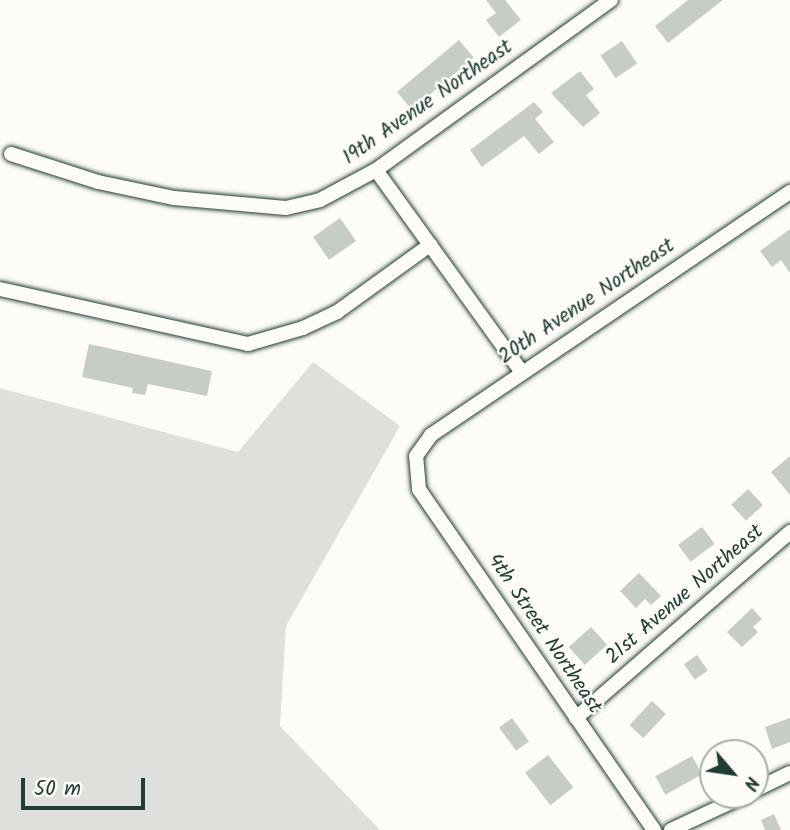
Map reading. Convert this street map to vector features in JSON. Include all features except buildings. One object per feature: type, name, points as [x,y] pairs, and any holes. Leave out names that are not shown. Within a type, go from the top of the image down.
[{"type":"street","name":"19th Avenue Northeast","points":[[11,154],[98,182],[174,198],[286,208],[320,200],[376,170],[611,0]]},
{"type":"street","points":[[376,170],[521,371]]},
{"type":"street","name":"20th Avenue Northeast","points":[[416,456],[431,435],[521,371],[790,192]]},
{"type":"street","points":[[0,289],[248,344],[328,317],[430,245]]},
{"type":"street","name":"4th Street Northeast","points":[[416,456],[419,489],[654,830]]},
{"type":"street","name":"21st Avenue Northeast","points":[[576,718],[790,532]]},
{"type":"street","points":[[769,784],[790,774]]},
{"type":"street","points":[[671,830],[716,809]]},
{"type":"shaded area","points":[[313,362],[400,426],[286,626],[280,726],[380,830],[0,830],[0,388],[238,452]]}]
